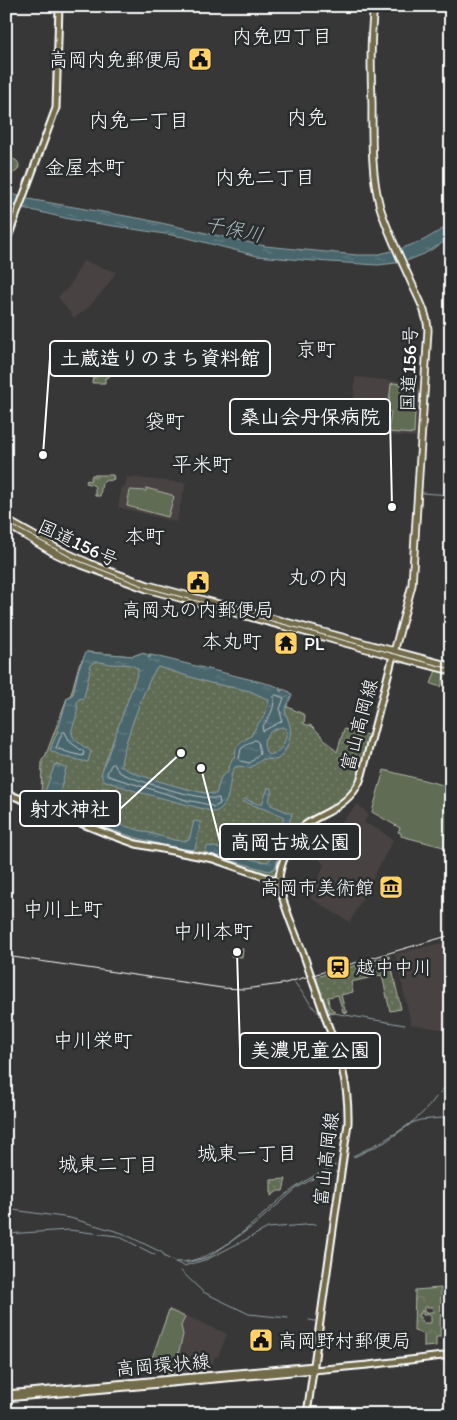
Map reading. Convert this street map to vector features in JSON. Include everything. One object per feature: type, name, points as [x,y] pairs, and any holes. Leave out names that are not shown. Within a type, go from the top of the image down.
[{"type":"highway","name":"国道156号","points":[[374,6],[371,79],[373,168],[380,207],[425,314],[428,330],[412,585],[394,654]]},
{"type":"highway","name":"国道156号","points":[[6,520],[56,548],[98,567],[148,585],[394,654]]},
{"type":"highway","name":"国道156号","points":[[6,524],[71,561],[147,589],[394,654]]},
{"type":"main road","points":[[6,243],[56,108],[59,6]]},
{"type":"main road","points":[[394,654],[451,666]]},
{"type":"main road","points":[[394,654],[451,671]]},
{"type":"main road","name":"富山高岡線","points":[[307,1414],[348,1123],[348,1106],[344,1072],[279,882],[283,863],[296,832],[305,824],[341,804],[351,796],[357,787],[362,775],[394,654]]},
{"type":"main road","points":[[6,793],[128,841],[170,852],[213,859],[279,882]]},
{"type":"main road","name":"高岡環状線","points":[[6,1396],[312,1368],[368,1365],[451,1355]]},
{"type":"shaded area","points":[[83,261],[116,272],[88,308],[74,318],[58,297],[69,287]]},
{"type":"shaded area","points":[[355,377],[419,385],[416,437],[352,433]]},
{"type":"shaded area","points":[[127,477],[186,483],[176,522],[118,507],[122,487],[125,487]]},
{"type":"shaded area","points":[[358,804],[368,814],[364,823],[381,831],[393,840],[350,922],[310,898],[324,865],[319,858],[329,835]]},
{"type":"shaded area","points":[[451,941],[451,1031],[411,1024],[395,954]]},
{"type":"shaded area","points":[[169,1308],[227,1334],[218,1357],[215,1356],[209,1373],[174,1377],[149,1366]]},
{"type":"green space","points":[[12,159],[17,161],[19,166],[17,171],[12,173],[7,171],[5,166],[7,161]]},
{"type":"green space","points":[[93,364],[112,369],[109,377],[105,378],[105,383],[92,383],[93,377],[81,375],[83,368],[90,369]]},
{"type":"green space","points":[[391,384],[416,387],[414,434],[388,432],[391,412],[388,411]]},
{"type":"green space","points":[[92,475],[113,475],[114,479],[102,483],[100,496],[95,496],[95,487],[86,483],[87,480],[90,481]]},
{"type":"green space","points":[[146,488],[174,497],[168,517],[127,506],[130,490],[146,491]]},
{"type":"green space","points":[[87,652],[133,656],[141,653],[255,681],[290,692],[286,706],[305,715],[304,724],[312,726],[337,752],[344,729],[368,735],[356,780],[345,796],[297,829],[284,851],[277,873],[274,875],[216,858],[173,850],[109,832],[54,811],[41,801],[42,760],[45,757],[67,698],[71,694],[79,665]]},
{"type":"green space","points":[[436,670],[445,673],[441,687],[431,684]]},
{"type":"green space","points":[[384,770],[451,787],[451,849],[401,836],[401,833],[398,832],[400,828],[372,812]]},
{"type":"green space","points":[[231,948],[243,949],[242,957],[231,956]]},
{"type":"green space","points":[[389,956],[401,1009],[390,1011],[382,975],[351,982],[353,992],[341,995],[346,1013],[343,1012],[338,995],[328,997],[329,1006],[335,1012],[328,1012],[316,977]]},
{"type":"green space","points":[[286,1179],[283,1191],[278,1191],[271,1196],[271,1180]]},
{"type":"green space","points":[[441,1288],[440,1337],[436,1337],[436,1346],[424,1347],[424,1334],[414,1331],[415,1290]],"holes":[[[424,1307],[432,1307],[433,1312],[429,1312],[428,1315],[431,1315],[431,1323],[422,1323],[421,1317],[418,1317],[418,1314],[421,1314],[421,1311],[423,1311],[423,1315],[426,1315],[427,1312],[424,1311]]]},
{"type":"green space","points":[[169,1310],[185,1317],[181,1326],[183,1335],[173,1375],[149,1366]]},
{"type":"water","points":[[6,192],[28,199],[143,219],[265,246],[375,255],[400,249],[424,240],[451,224],[451,238],[424,254],[404,262],[378,265],[257,256],[184,237],[69,219],[6,204]]},
{"type":"water","points":[[86,652],[133,656],[141,653],[149,655],[148,658],[151,655],[273,685],[280,688],[281,692],[283,689],[292,695],[285,710],[290,724],[288,746],[280,758],[276,760],[263,759],[250,768],[235,767],[225,804],[215,812],[135,791],[103,780],[101,774],[138,669],[128,665],[98,662],[94,662],[91,665],[84,698],[79,699],[77,702],[76,719],[72,730],[74,739],[91,751],[88,762],[63,757],[50,750],[67,699],[73,694],[79,668]],"holes":[[[158,667],[210,683],[250,691],[269,700],[265,715],[251,736],[241,742],[236,748],[235,756],[228,771],[221,777],[216,794],[168,784],[121,766],[125,746],[136,714],[148,683]],[[282,727],[286,729],[285,742],[277,752],[268,755],[264,745],[266,737],[272,731]]]},
{"type":"water","points":[[55,764],[66,768],[60,792],[62,799],[93,806],[102,787],[121,793],[122,796],[116,817],[118,824],[174,840],[189,840],[194,821],[201,822],[195,849],[165,845],[115,831],[67,813],[51,804],[43,797]]},
{"type":"water","points":[[268,788],[271,788],[271,805],[292,814],[275,868],[270,871],[265,870],[206,853],[209,846],[258,861],[269,861],[279,839],[283,816],[242,801],[245,799],[262,804]]},
{"type":"waterway","points":[[422,493],[451,495]]},
{"type":"waterway","points":[[295,983],[317,1012],[320,1012]]},
{"type":"waterway","points":[[327,1012],[405,1025]]},
{"type":"waterway","points":[[440,1093],[451,1079]]},
{"type":"waterway","points":[[353,1156],[409,1124],[436,1097]]},
{"type":"waterway","points":[[354,1157],[385,1142],[412,1123],[420,1120],[451,1117]]},
{"type":"waterway","points":[[175,1262],[209,1255],[224,1246],[281,1198],[309,1179],[335,1165]]},
{"type":"waterway","points":[[186,1263],[209,1257],[253,1226],[297,1188],[335,1166]]},
{"type":"waterway","points":[[6,1209],[70,1218],[122,1233],[163,1253],[164,1257]]},
{"type":"waterway","points":[[163,1256],[184,1266],[208,1259],[268,1228],[316,1224]]},
{"type":"waterway","points":[[6,1234],[69,1230],[118,1236],[155,1255]]},
{"type":"waterway","points":[[181,1271],[203,1292],[249,1314],[288,1318]]},
{"type":"waterway","points":[[309,1320],[315,1321]]},
{"type":"tram line","points":[[6,522],[74,559],[148,588],[451,669]]},
{"type":"railway","points":[[6,956],[222,988],[244,989],[282,984],[451,935]]},
{"type":"place","name":"高岡内免郵便局","points":[[200,59]]},
{"type":"place","name":"土蔵造りのまち資料館","points":[[43,455]]},
{"type":"place","name":"桑山会丹保病院","points":[[392,507]]},
{"type":"place","name":"高岡丸の内郵便局","points":[[198,582]]},
{"type":"place","name":"PL","points":[[286,643]]},
{"type":"place","name":"射水神社","points":[[181,753]]},
{"type":"place","name":"高岡古城公園","points":[[201,768]]},
{"type":"place","name":"高岡市美術館","points":[[391,887]]},
{"type":"place","name":"美濃児童公園","points":[[237,952]]},
{"type":"place","name":"越中中川","points":[[338,967]]},
{"type":"place","name":"高岡野村郵便局","points":[[261,1340]]},
{"type":"district","name":"内免四丁目","points":[[282,36]]},
{"type":"district","name":"内免","points":[[307,117]]},
{"type":"district","name":"内免一丁目","points":[[139,120]]},
{"type":"district","name":"金屋本町","points":[[85,167]]},
{"type":"district","name":"内免二丁目","points":[[265,177]]},
{"type":"district","name":"京町","points":[[316,349]]},
{"type":"district","name":"袋町","points":[[165,421]]},
{"type":"district","name":"平米町","points":[[202,464]]},
{"type":"district","name":"本町","points":[[145,536]]},
{"type":"district","name":"丸の内","points":[[318,577]]},
{"type":"district","name":"本丸町","points":[[232,641]]},
{"type":"district","name":"中川上町","points":[[63,909]]},
{"type":"district","name":"中川本町","points":[[213,931]]},
{"type":"district","name":"中川栄町","points":[[93,1040]]},
{"type":"district","name":"城東一丁目","points":[[247,1153]]},
{"type":"district","name":"城東二丁目","points":[[108,1164]]},
{"type":"water label","name":"千保川","points":[[234,229]]}]
